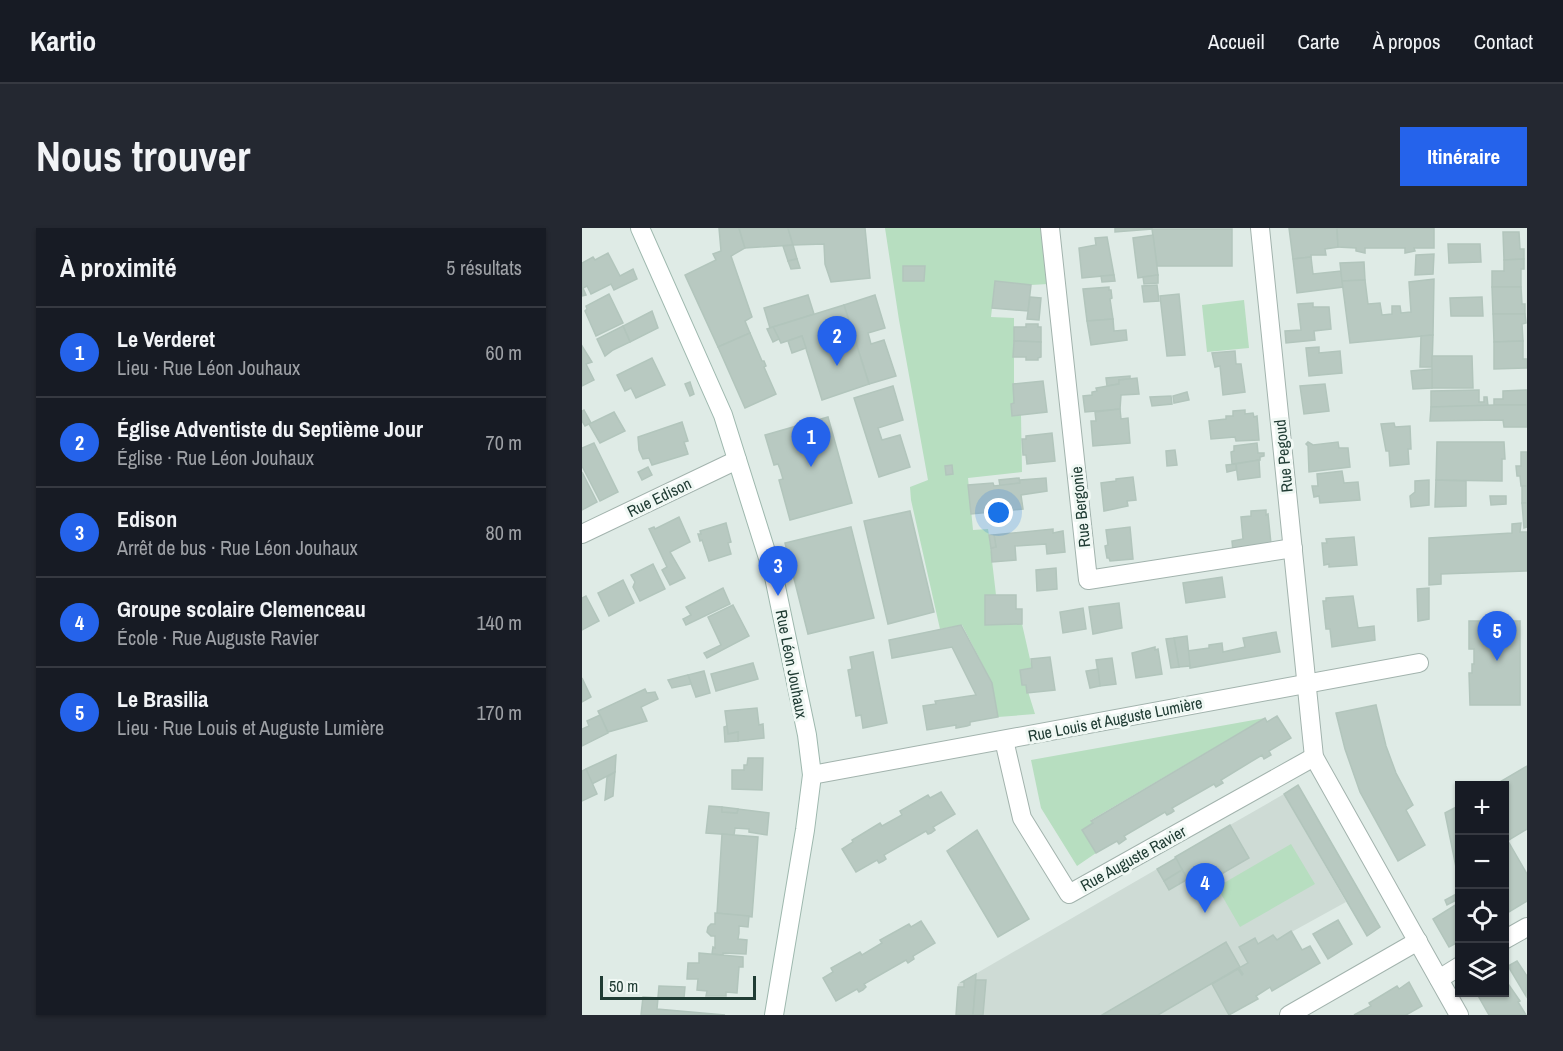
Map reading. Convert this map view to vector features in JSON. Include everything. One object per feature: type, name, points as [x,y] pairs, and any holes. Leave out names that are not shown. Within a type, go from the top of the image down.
[{"type":"street","name":"Rue Léon Jouhaux","points":[[640,228],[723,415],[778,596],[807,735],[812,775],[774,1015]]},
{"type":"street","name":"Rue Bergonie","points":[[1050,228],[1088,580],[1293,549]]},
{"type":"street","name":"Rue Pegoud","points":[[1260,228],[1306,684]]},
{"type":"street","name":"Rue Edison","points":[[582,534],[737,460]]},
{"type":"street","name":"Rue Louis et Auguste Lumière","points":[[812,775],[1419,663]]},
{"type":"street","points":[[1306,684],[1314,757],[1459,1015]]},
{"type":"street","name":"Rue Auguste Ravier","points":[[1004,740],[1022,818],[1069,894],[1314,757]]},
{"type":"street","points":[[1509,937],[1527,927]]},
{"type":"street","points":[[1289,1015],[1418,941]]},
{"type":"street","points":[[1439,978],[1455,969]]},
{"type":"shaded area","points":[[1284,794],[1346,902],[1277,940],[1273,935],[1258,944],[1255,938],[1239,947],[1248,963],[1212,984],[1229,1015],[956,1015],[958,984],[1157,869],[1164,881],[1182,870],[1194,890],[1248,858],[1230,825]]},
{"type":"green space","points":[[885,228],[1044,228],[1048,284],[1031,285],[995,281],[991,317],[1014,318],[1014,403],[1011,404],[1012,416],[1021,415],[1022,472],[968,478],[973,530],[988,529],[996,595],[985,625],[1022,624],[1032,668],[1020,670],[1022,684],[1026,685],[1035,714],[998,717],[992,683],[962,625],[940,629],[911,500],[910,487],[928,480]]},
{"type":"green space","points":[[1244,300],[1249,348],[1207,352],[1202,305]]},
{"type":"green space","points":[[1265,718],[1091,820],[1093,823],[1082,830],[1096,853],[1077,866],[1041,808],[1031,760]]},
{"type":"green space","points":[[1291,844],[1315,884],[1240,927],[1217,887]]},
{"type":"building","points":[[719,228],[739,228],[745,248],[731,256],[752,317],[745,321],[750,333],[718,347],[685,275],[716,260],[713,254],[721,251]]},
{"type":"building","points":[[739,228],[788,228],[793,245],[745,248]]},
{"type":"building","points":[[788,228],[865,228],[870,278],[831,282],[825,264],[824,244],[793,245]]},
{"type":"building","points":[[1115,228],[1152,228],[1152,229],[1115,232]]},
{"type":"building","points":[[1289,228],[1337,228],[1338,247],[1325,249],[1326,255],[1311,255],[1311,257],[1293,259]]},
{"type":"building","points":[[1337,228],[1434,228],[1434,248],[1414,248],[1415,251],[1405,253],[1405,248],[1365,248],[1365,253],[1356,251],[1356,248],[1338,247]]},
{"type":"building","points":[[1152,229],[1232,229],[1232,266],[1157,266]]},
{"type":"building","points":[[1503,232],[1519,232],[1520,249],[1524,249],[1524,259],[1504,260]]},
{"type":"building","points":[[1153,235],[1158,275],[1138,278],[1133,238]]},
{"type":"building","points":[[1107,237],[1114,275],[1082,278],[1079,248],[1096,245],[1095,238]]},
{"type":"building","points":[[1448,244],[1480,244],[1481,262],[1449,263]]},
{"type":"building","points":[[793,245],[797,259],[788,261],[783,246]]},
{"type":"building","points":[[608,253],[620,276],[633,269],[637,279],[614,290],[611,284],[591,294],[587,286],[583,288],[586,295],[582,296],[582,263],[593,257],[595,260]]},
{"type":"building","points":[[1434,254],[1433,274],[1415,275],[1416,255]]},
{"type":"building","points":[[1311,257],[1313,274],[1341,271],[1343,287],[1297,293],[1293,259]]},
{"type":"building","points":[[797,259],[800,268],[791,269],[788,261]]},
{"type":"building","points":[[1524,259],[1524,269],[1521,269],[1521,287],[1492,287],[1492,271],[1504,271],[1504,260]]},
{"type":"building","points":[[1364,262],[1365,280],[1342,281],[1340,263]]},
{"type":"building","points":[[903,266],[925,266],[924,281],[903,281]]},
{"type":"building","points":[[1114,275],[1115,281],[1102,282],[1101,276]]},
{"type":"building","points":[[1158,275],[1158,283],[1144,284],[1143,277]]},
{"type":"building","points":[[1434,279],[1433,335],[1350,343],[1342,281],[1365,280],[1368,304],[1380,303],[1382,315],[1392,314],[1392,306],[1400,306],[1401,313],[1411,312],[1409,282]]},
{"type":"building","points":[[995,281],[1031,285],[1028,311],[992,308]]},
{"type":"building","points":[[1157,285],[1159,301],[1144,302],[1142,286]]},
{"type":"building","points":[[1109,287],[1113,319],[1087,321],[1083,289]]},
{"type":"building","points":[[1492,287],[1521,287],[1525,314],[1493,314]]},
{"type":"building","points":[[609,294],[623,323],[596,336],[585,311],[586,306]]},
{"type":"building","points":[[1179,294],[1185,355],[1167,356],[1160,296]]},
{"type":"building","points":[[808,295],[814,314],[770,328],[764,308]]},
{"type":"building","points":[[875,295],[885,328],[868,333],[871,344],[884,340],[896,376],[869,384],[844,305]]},
{"type":"building","points":[[1030,297],[1041,298],[1039,320],[1027,319]]},
{"type":"building","points":[[1482,297],[1483,316],[1451,316],[1450,298]]},
{"type":"building","points":[[1313,303],[1313,307],[1329,307],[1331,329],[1314,331],[1315,340],[1286,343],[1285,331],[1301,330],[1298,304]]},
{"type":"building","points":[[844,305],[869,384],[822,400],[802,336],[781,343],[773,327]]},
{"type":"building","points":[[652,311],[658,328],[630,342],[623,326]]},
{"type":"building","points":[[1493,314],[1525,314],[1526,323],[1522,324],[1523,341],[1494,342]]},
{"type":"building","points":[[1113,319],[1114,331],[1126,330],[1127,340],[1091,345],[1087,321]]},
{"type":"building","points":[[1026,324],[1038,324],[1038,327],[1041,327],[1041,342],[1014,341],[1014,327],[1026,327]]},
{"type":"building","points":[[623,326],[630,342],[605,356],[597,339]]},
{"type":"building","points":[[773,327],[779,339],[773,342],[767,329]]},
{"type":"building","points":[[750,333],[764,361],[766,366],[764,367],[776,394],[745,408],[718,347]]},
{"type":"building","points":[[1433,335],[1432,367],[1420,367],[1421,336]]},
{"type":"building","points":[[802,336],[806,348],[792,353],[788,341]]},
{"type":"building","points":[[1014,341],[1041,342],[1041,357],[1038,360],[1026,360],[1026,357],[1013,357]]},
{"type":"building","points":[[1523,341],[1523,359],[1527,359],[1527,368],[1494,369],[1494,342]]},
{"type":"building","points":[[582,346],[592,362],[586,364],[594,380],[582,386]]},
{"type":"building","points":[[1319,347],[1319,353],[1340,351],[1342,373],[1309,376],[1306,348]]},
{"type":"building","points":[[1235,351],[1236,364],[1241,364],[1245,392],[1223,395],[1220,366],[1215,367],[1212,353]]},
{"type":"building","points":[[1432,356],[1472,356],[1473,388],[1432,388]]},
{"type":"building","points":[[652,358],[665,385],[636,398],[631,388],[625,391],[617,375]]},
{"type":"building","points":[[1432,369],[1432,388],[1413,389],[1411,371]]},
{"type":"building","points":[[1130,376],[1130,379],[1119,380],[1119,384],[1107,386],[1106,378]]},
{"type":"building","points":[[1137,378],[1139,394],[1121,395],[1120,409],[1085,412],[1083,396],[1092,395],[1092,392],[1097,391],[1096,388],[1119,384],[1119,380]]},
{"type":"building","points":[[1043,381],[1047,412],[1012,416],[1013,384]]},
{"type":"building","points":[[690,382],[694,394],[690,396],[685,384]]},
{"type":"building","points":[[1325,384],[1329,411],[1304,414],[1300,386]]},
{"type":"building","points":[[893,386],[903,420],[878,428],[882,440],[900,435],[910,467],[879,477],[854,398]]},
{"type":"building","points":[[1479,390],[1479,402],[1484,402],[1484,397],[1487,397],[1488,406],[1431,407],[1431,391]]},
{"type":"building","points":[[1527,390],[1527,405],[1494,405],[1494,399],[1503,399],[1503,391]]},
{"type":"building","points":[[1187,392],[1189,400],[1174,403],[1173,396]]},
{"type":"building","points":[[1171,396],[1172,404],[1152,406],[1150,397]]},
{"type":"building","points":[[1527,405],[1527,427],[1504,427],[1503,420],[1430,421],[1431,407]]},
{"type":"building","points":[[1120,409],[1121,419],[1128,418],[1130,443],[1093,446],[1091,421],[1096,421],[1095,412]]},
{"type":"building","points":[[584,410],[591,423],[585,426],[582,421]]},
{"type":"building","points":[[1245,410],[1245,414],[1253,413],[1254,417],[1257,416],[1259,440],[1236,441],[1235,437],[1211,439],[1209,421],[1226,419],[1226,416],[1233,416],[1233,411]]},
{"type":"building","points":[[614,412],[625,431],[600,443],[589,424]]},
{"type":"building","points":[[828,417],[852,503],[790,520],[779,480],[783,479],[778,464],[774,465],[765,435]]},
{"type":"building","points":[[682,422],[688,441],[684,442],[688,454],[652,465],[649,458],[643,459],[639,450],[638,437]]},
{"type":"building","points":[[1394,423],[1395,427],[1410,426],[1409,464],[1390,466],[1389,451],[1386,451],[1381,424]]},
{"type":"building","points":[[1052,433],[1055,461],[1027,464],[1026,455],[1023,455],[1022,439],[1026,439],[1026,436]]},
{"type":"building","points":[[1308,442],[1313,445],[1338,442],[1339,448],[1348,448],[1350,467],[1309,472],[1306,444]]},
{"type":"building","points":[[1437,442],[1504,442],[1505,459],[1502,459],[1502,481],[1436,480]]},
{"type":"building","points":[[594,443],[618,492],[600,501],[582,466],[582,448]]},
{"type":"building","points":[[1257,443],[1258,453],[1264,453],[1260,460],[1232,464],[1231,452],[1234,451],[1234,446]]},
{"type":"building","points":[[1175,450],[1177,465],[1167,466],[1166,451]]},
{"type":"building","points":[[1521,452],[1527,452],[1527,486],[1521,486],[1520,476],[1517,476],[1516,466],[1521,466]]},
{"type":"building","points":[[1259,460],[1260,477],[1238,480],[1236,464]]},
{"type":"building","points":[[1236,464],[1236,470],[1227,472],[1226,465]]},
{"type":"building","points":[[952,465],[953,474],[946,475],[945,466]]},
{"type":"building","points":[[648,467],[652,475],[642,480],[638,472]]},
{"type":"building","points":[[1342,471],[1344,483],[1358,482],[1360,500],[1320,503],[1319,496],[1314,497],[1312,486],[1318,486],[1317,474]]},
{"type":"building","points":[[582,472],[597,502],[582,510]]},
{"type":"building","points":[[1133,477],[1136,500],[1127,501],[1128,506],[1104,511],[1101,483]]},
{"type":"building","points":[[1019,478],[1020,483],[1000,486],[999,480]]},
{"type":"building","points":[[1046,478],[1047,491],[1021,495],[1023,509],[971,514],[968,485],[993,483],[994,486],[1020,483],[1020,480]]},
{"type":"building","points":[[1429,480],[1429,505],[1411,507],[1410,496],[1415,492],[1415,481]]},
{"type":"building","points":[[1436,480],[1466,481],[1466,506],[1435,507]]},
{"type":"building","points":[[1522,486],[1527,486],[1527,503],[1522,503]]},
{"type":"building","points":[[1490,496],[1506,496],[1506,504],[1491,505]]},
{"type":"building","points":[[1522,503],[1527,503],[1527,527],[1524,528]]},
{"type":"building","points":[[1266,510],[1271,544],[1233,551],[1232,541],[1243,539],[1241,517],[1251,516],[1251,511]]},
{"type":"building","points":[[910,511],[934,612],[888,624],[864,521]]},
{"type":"building","points":[[679,517],[690,542],[670,552],[685,578],[670,585],[662,570],[667,567],[649,529],[654,527],[655,529]]},
{"type":"building","points":[[726,523],[731,542],[728,543],[731,554],[709,561],[698,534],[701,534],[700,531]]},
{"type":"building","points":[[1521,523],[1520,532],[1527,532],[1527,571],[1441,574],[1441,584],[1429,585],[1429,538],[1512,533],[1512,524]]},
{"type":"building","points":[[851,527],[874,618],[808,634],[785,543]]},
{"type":"building","points":[[1130,527],[1133,559],[1110,561],[1107,558],[1105,546],[1108,545],[1106,530]]},
{"type":"building","points":[[1053,529],[1053,533],[1063,531],[1065,552],[1047,554],[1046,544],[1015,546],[1016,560],[992,562],[991,548],[996,547],[994,535]]},
{"type":"building","points":[[989,535],[994,535],[996,547],[991,548]]},
{"type":"building","points":[[1354,537],[1357,565],[1329,567],[1329,564],[1324,565],[1322,543],[1327,543],[1326,539]]},
{"type":"building","points":[[653,564],[665,589],[640,601],[633,587],[635,582],[631,575]]},
{"type":"building","points":[[1056,568],[1057,589],[1037,591],[1036,570]]},
{"type":"building","points":[[1222,577],[1225,597],[1186,603],[1183,583]]},
{"type":"building","points":[[623,580],[634,603],[609,616],[598,593]]},
{"type":"building","points":[[723,588],[730,604],[686,625],[683,619],[691,615],[686,607]]},
{"type":"building","points":[[1429,588],[1429,619],[1418,621],[1417,589]]},
{"type":"building","points":[[985,595],[1016,595],[1016,609],[1022,609],[1022,624],[985,625]]},
{"type":"building","points":[[586,596],[599,621],[582,630],[582,598]]},
{"type":"building","points":[[1353,596],[1358,628],[1374,626],[1375,640],[1332,647],[1330,629],[1326,629],[1323,601],[1326,601],[1326,598]]},
{"type":"building","points":[[1119,603],[1122,628],[1093,634],[1089,607]]},
{"type":"building","points":[[733,605],[749,636],[707,658],[704,653],[721,645],[708,617]]},
{"type":"building","points":[[1083,608],[1086,629],[1063,633],[1060,612]]},
{"type":"building","points":[[1469,621],[1520,621],[1520,705],[1470,705],[1469,673],[1472,673],[1472,664],[1474,664],[1474,649],[1469,649]]},
{"type":"building","points":[[961,625],[992,683],[998,717],[970,722],[967,726],[956,728],[956,725],[927,730],[923,706],[936,704],[935,701],[976,695],[952,647],[892,658],[889,640]]},
{"type":"building","points":[[1276,632],[1280,652],[1190,668],[1188,651],[1209,648],[1209,645],[1222,643],[1223,652],[1245,647],[1243,638]]},
{"type":"building","points":[[1187,636],[1190,666],[1179,667],[1174,638]]},
{"type":"building","points":[[1174,638],[1179,667],[1171,668],[1166,639]]},
{"type":"building","points":[[1155,647],[1155,650],[1158,649],[1162,674],[1136,678],[1132,653]]},
{"type":"building","points":[[873,652],[887,723],[863,728],[861,715],[856,716],[848,670],[852,669],[850,657]]},
{"type":"building","points":[[1050,657],[1055,690],[1027,693],[1026,685],[1022,685],[1020,670],[1032,668],[1031,659]]},
{"type":"building","points":[[1112,658],[1116,684],[1100,686],[1096,660]]},
{"type":"building","points":[[753,663],[758,679],[716,691],[711,674]]},
{"type":"building","points":[[1098,669],[1100,686],[1090,688],[1086,671]]},
{"type":"building","points":[[704,671],[710,693],[696,697],[688,675]]},
{"type":"building","points":[[688,675],[691,684],[672,688],[668,680]]},
{"type":"building","points":[[582,678],[591,697],[582,702]]},
{"type":"building","points":[[645,689],[647,693],[655,692],[658,699],[641,707],[647,721],[608,732],[598,711]]},
{"type":"building","points":[[1376,705],[1386,746],[1396,773],[1413,805],[1406,810],[1425,845],[1398,861],[1360,792],[1345,749],[1336,713]]},
{"type":"building","points":[[757,708],[759,725],[763,724],[764,738],[738,741],[738,732],[728,734],[725,711]]},
{"type":"building","points":[[600,715],[608,733],[582,746],[582,729],[589,726],[587,721]]},
{"type":"building","points":[[1277,716],[1291,738],[1269,751],[1271,755],[1264,759],[1262,755],[1221,780],[1223,783],[1216,787],[1214,784],[1172,808],[1174,811],[1171,813],[1167,815],[1165,812],[1124,836],[1126,839],[1119,844],[1117,841],[1096,853],[1082,830],[1093,823],[1091,821],[1265,718],[1267,722]]},
{"type":"building","points":[[727,726],[728,734],[738,732],[738,741],[725,742],[724,727]]},
{"type":"building","points":[[616,755],[615,772],[592,784],[586,769]]},
{"type":"building","points":[[748,758],[763,758],[762,790],[732,789],[732,770],[744,770]]},
{"type":"building","points":[[1527,766],[1527,829],[1509,840],[1509,781],[1502,781]]},
{"type":"building","points":[[586,769],[597,794],[582,801],[582,771]]},
{"type":"building","points":[[615,772],[613,796],[605,800],[607,777]]},
{"type":"building","points":[[1298,785],[1380,927],[1367,936],[1284,794]]},
{"type":"building","points":[[941,792],[955,814],[933,827],[935,830],[931,833],[928,834],[926,831],[884,855],[886,859],[883,861],[879,863],[877,860],[856,872],[842,849],[880,823],[882,826],[902,815],[900,811],[928,795],[930,798]]},
{"type":"building","points":[[709,806],[722,807],[722,812],[737,813],[738,809],[769,813],[767,835],[749,832],[749,829],[735,828],[734,835],[706,833]]},
{"type":"building","points":[[722,807],[738,809],[737,813],[722,812]]},
{"type":"building","points":[[1455,808],[1455,862],[1445,813]]},
{"type":"building","points":[[1230,825],[1249,858],[1194,890],[1175,857]]},
{"type":"building","points":[[977,830],[1029,919],[998,937],[947,851]]},
{"type":"building","points":[[722,834],[758,837],[752,917],[717,913]]},
{"type":"building","points":[[1509,843],[1527,874],[1527,901],[1509,912]]},
{"type":"building","points":[[1176,858],[1182,870],[1164,881],[1157,869]]},
{"type":"building","points":[[1182,870],[1188,879],[1169,890],[1164,881]]},
{"type":"building","points":[[1455,895],[1455,901],[1447,905],[1445,900]]},
{"type":"building","points":[[1455,905],[1455,944],[1449,947],[1433,919]]},
{"type":"building","points":[[715,913],[749,916],[748,927],[739,926],[738,939],[747,940],[746,954],[712,954],[713,947],[715,948],[715,936],[707,932],[711,924],[715,924]]},
{"type":"building","points":[[1338,920],[1352,944],[1328,959],[1313,934]]},
{"type":"building","points":[[921,921],[935,943],[913,956],[914,959],[908,963],[906,960],[864,984],[866,987],[863,990],[859,992],[857,989],[836,1001],[823,978],[833,972],[831,968],[860,952],[862,955],[882,943],[880,940],[909,924],[911,927]]},
{"type":"building","points":[[1291,931],[1302,950],[1310,946],[1320,963],[1272,991],[1270,987],[1256,996],[1258,999],[1229,1015],[1212,984],[1238,969],[1243,974],[1239,968],[1248,963],[1239,947],[1255,938],[1258,944],[1273,935],[1277,940]]},
{"type":"building","points":[[1226,942],[1240,967],[1158,1015],[1102,1015]]},
{"type":"building","points":[[699,953],[743,957],[743,967],[739,967],[737,993],[726,992],[726,996],[706,996],[707,991],[697,990],[698,979],[687,979],[688,963],[699,963]]},
{"type":"building","points":[[1517,961],[1527,976],[1526,996],[1509,968]]},
{"type":"building","points":[[976,974],[973,1015],[956,1015],[958,987],[964,987],[964,982],[962,982]]},
{"type":"building","points":[[976,980],[986,980],[983,1015],[973,1015]]},
{"type":"building","points":[[1409,982],[1422,1006],[1406,1015],[1354,1015],[1371,1006],[1369,1003],[1397,986],[1399,989]]},
{"type":"building","points":[[1509,985],[1526,1015],[1489,1015],[1479,997],[1509,997]]},
{"type":"building","points":[[659,986],[685,987],[684,998],[658,997]]},
{"type":"building","points":[[643,997],[658,998],[657,1009],[725,1015],[641,1015]]},
{"type":"place","name":"Église Adventiste du Septième Jour","points":[[837,366]]},
{"type":"place","name":"Le Verderet","points":[[811,467]]},
{"type":"place","name":"Edison","points":[[778,596]]},
{"type":"place","name":"Le Brasilia","points":[[1497,661]]},
{"type":"place","name":"Groupe scolaire Clemenceau","points":[[1205,913]]}]
